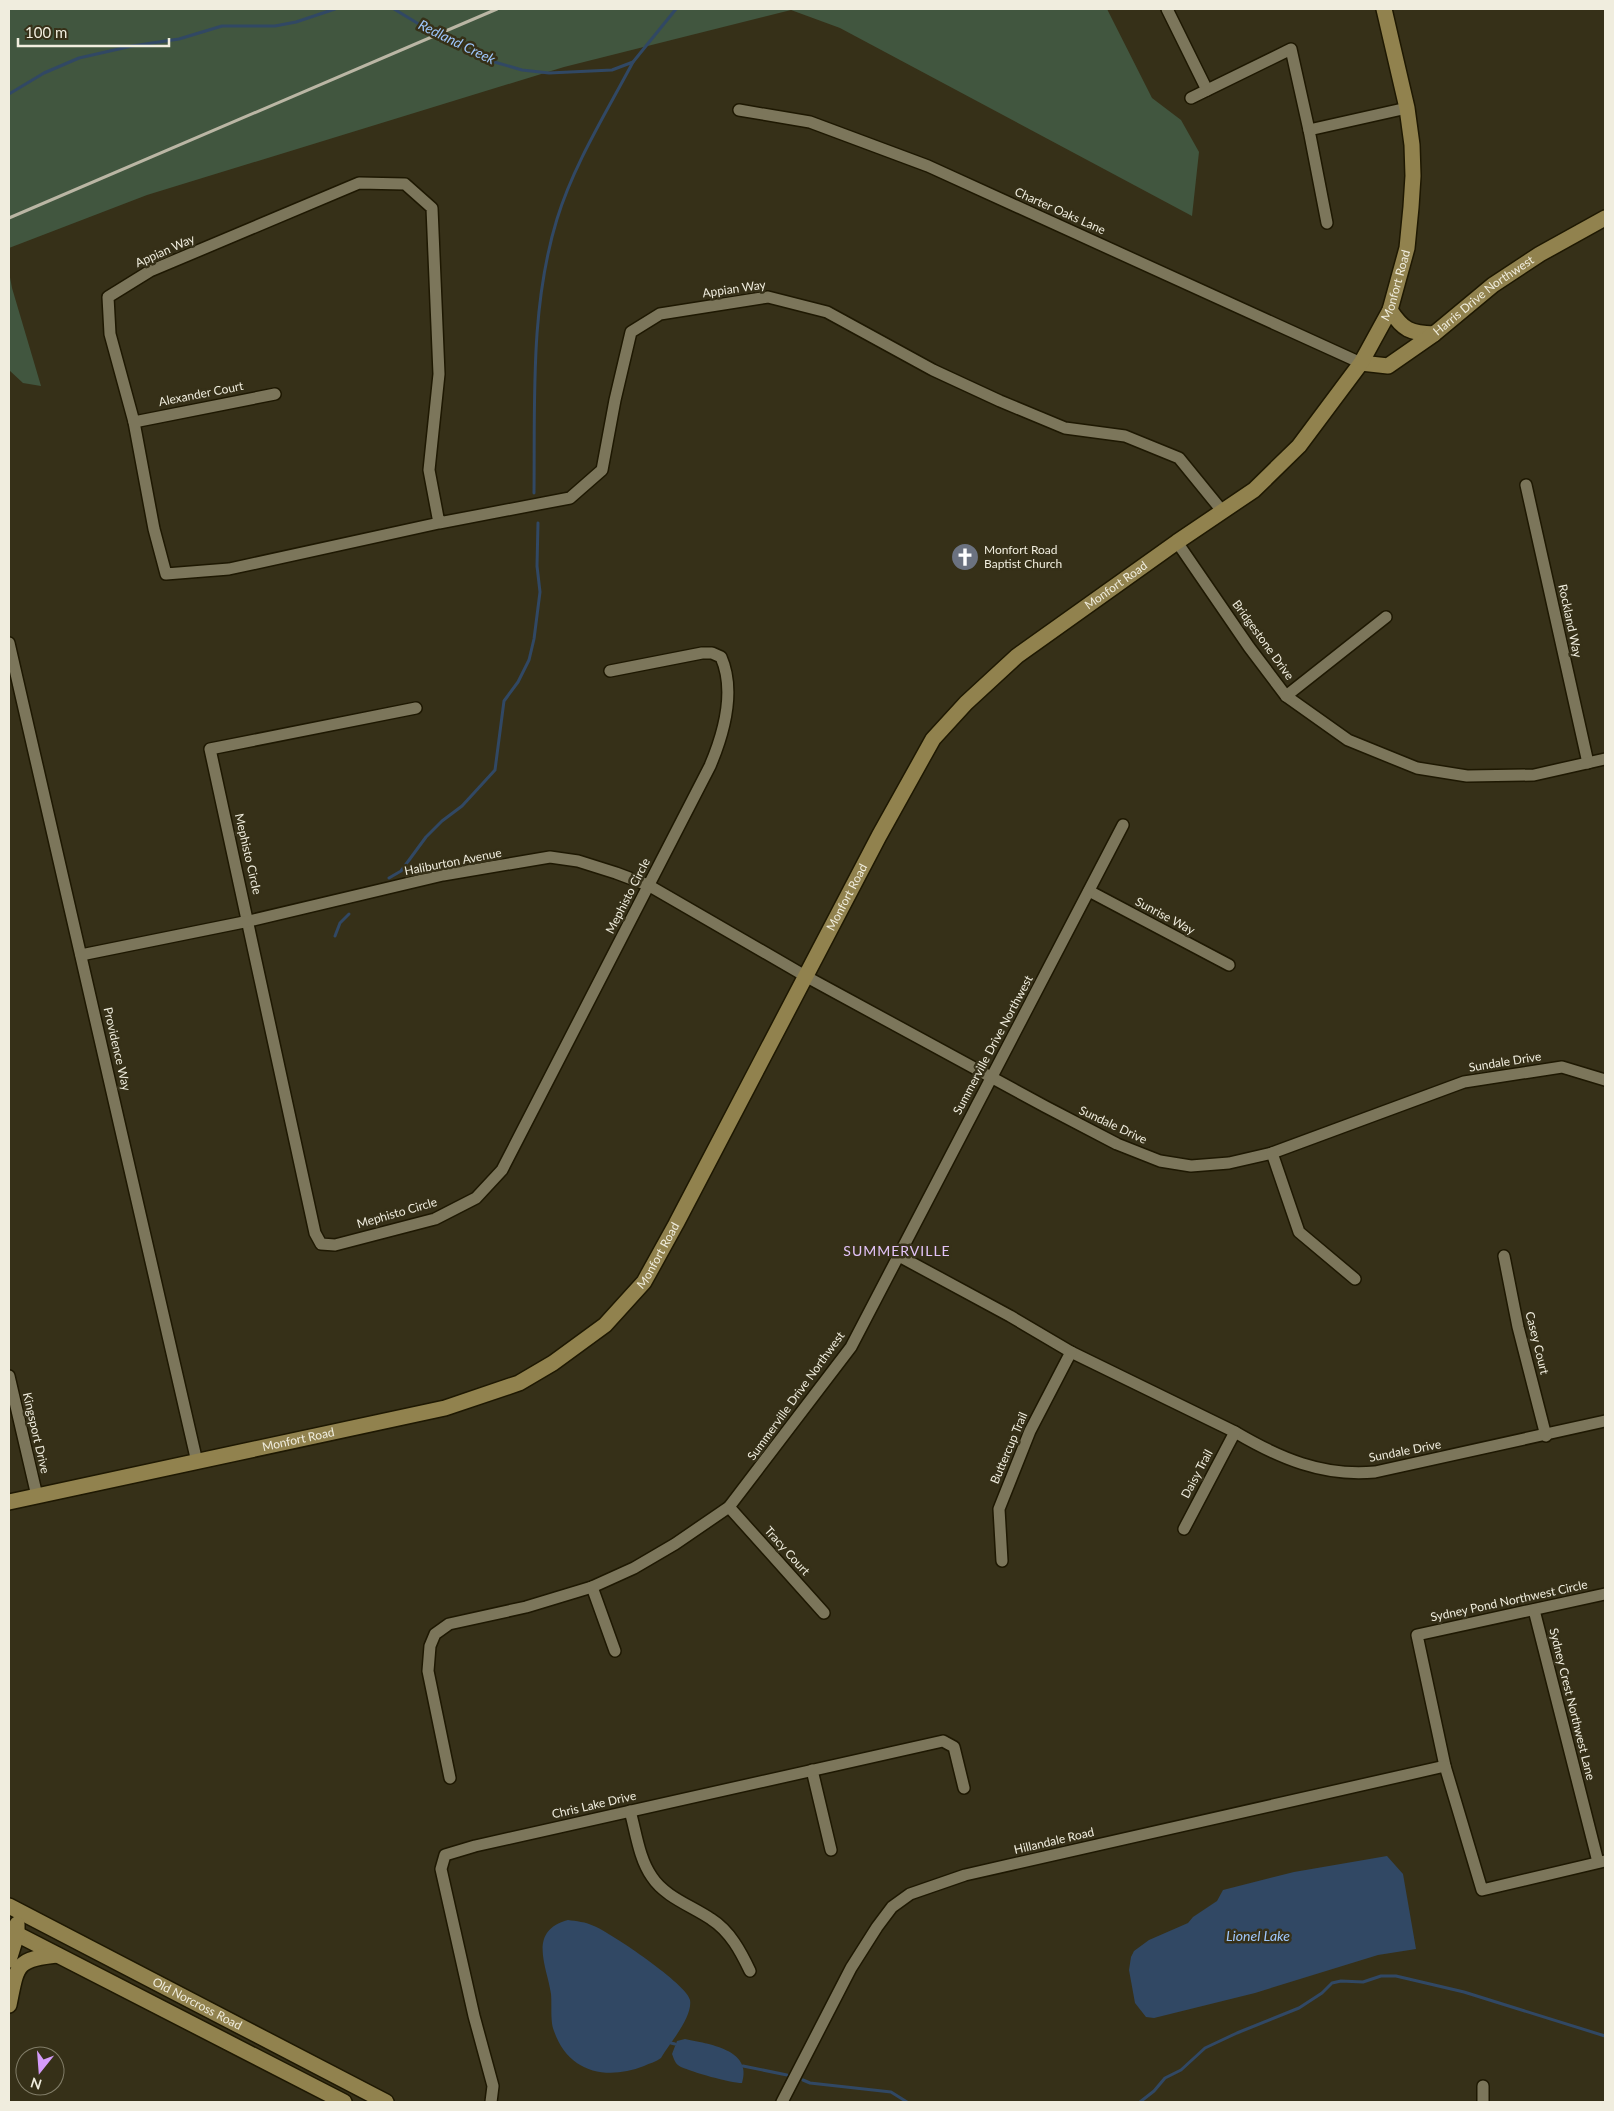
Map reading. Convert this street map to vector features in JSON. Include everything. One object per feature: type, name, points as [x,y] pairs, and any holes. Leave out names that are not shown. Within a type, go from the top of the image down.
[{"type":"street","points":[[1167,9],[1207,90]]},
{"type":"street","name":"Monfort Road","points":[[9,1502],[426,1413],[480,1397],[519,1383],[552,1363],[606,1325],[644,1282],[717,1148],[879,836],[933,738],[966,703],[1017,656],[1254,490],[1299,446],[1362,363],[1390,310],[1407,248],[1412,207],[1412,145],[1407,108],[1384,9]]},
{"type":"street","points":[[1191,98],[1291,49],[1327,223]]},
{"type":"street","points":[[1309,130],[1407,108]]},
{"type":"street","name":"Charter Oaks Lane","points":[[739,110],[810,122],[928,166],[1362,363]]},
{"type":"street","name":"Appian Way","points":[[439,523],[429,470],[439,374],[432,208],[406,184],[359,183],[150,270],[108,297],[110,334],[134,422],[154,530],[166,574],[228,569],[439,523],[570,498],[602,470],[615,400],[631,332],[660,314],[768,296],[827,312],[933,370],[1065,428],[1125,436],[1179,458],[1223,512]]},
{"type":"street","name":"Harris Drive Northwest","points":[[1362,363],[1388,366],[1434,334],[1493,285],[1540,254],[1605,218]]},
{"type":"street","points":[[1390,310],[1399,324],[1414,333],[1434,334]]},
{"type":"street","name":"Alexander Court","points":[[134,422],[275,394]]},
{"type":"street","name":"Rockland Way","points":[[1526,485],[1588,763]]},
{"type":"street","name":"Bridgestone Drive","points":[[1178,542],[1249,647],[1286,696],[1348,740],[1417,768],[1467,776],[1534,775],[1605,759]]},
{"type":"street","points":[[1286,696],[1386,617]]},
{"type":"street","name":"Providence Way","points":[[9,643],[197,1462]]},
{"type":"street","name":"Mephisto Circle","points":[[416,708],[210,749],[249,921],[315,1232],[321,1244],[335,1245],[434,1219],[476,1198],[502,1170],[710,766],[721,741],[728,696],[725,665],[721,657],[712,653],[702,653],[610,671]]},
{"type":"street","name":"Summerville Drive Northwest","points":[[450,1778],[428,1671],[430,1646],[435,1634],[449,1624],[526,1607],[592,1588],[642,1564],[729,1507],[851,1347],[1123,825]]},
{"type":"street","name":"Haliburton Avenue","points":[[81,955],[249,921],[443,875],[550,857],[616,872],[648,885],[807,977]]},
{"type":"street","name":"Sunrise Way","points":[[1089,891],[1229,965]]},
{"type":"street","name":"Sundale Drive","points":[[807,977],[1116,1144],[1160,1161],[1191,1166],[1228,1163],[1272,1153],[1464,1082],[1562,1067],[1605,1080]]},
{"type":"street","points":[[1272,1153],[1299,1232],[1355,1279]]},
{"type":"street","name":"Sundale Drive","points":[[900,1256],[1010,1316],[1071,1352],[1235,1432],[1260,1447],[1294,1462],[1317,1469],[1348,1474],[1375,1472],[1546,1436],[1605,1421]]},
{"type":"street","name":"Casey Court","points":[[1504,1256],[1518,1327],[1546,1436]]},
{"type":"street","name":"Buttercup Trail","points":[[1002,1561],[999,1509],[1030,1430],[1071,1352]]},
{"type":"street","name":"Kingsport Drive","points":[[9,1376],[37,1496]]},
{"type":"street","name":"Daisy Trail","points":[[1184,1529],[1235,1432]]},
{"type":"street","name":"Tracy Court","points":[[729,1507],[824,1614]]},
{"type":"street","points":[[592,1588],[615,1651]]},
{"type":"street","name":"Sydney Pond Northwest Circle","points":[[1601,1861],[1482,1890],[1446,1766],[1417,1635],[1605,1594]]},
{"type":"street","name":"Sydney Crest Northwest Lane","points":[[1534,1610],[1601,1861]]},
{"type":"street","name":"Chris Lake Drive","points":[[492,2102],[493,2086],[474,2016],[441,1869],[445,1856],[475,1846],[943,1741],[954,1747],[964,1788]]},
{"type":"street","name":"Hillandale Road","points":[[782,2102],[851,1968],[892,1907],[910,1894],[966,1875],[1446,1766]]},
{"type":"street","points":[[812,1770],[830,1850]]},
{"type":"street","points":[[630,1811],[651,1877],[665,1892],[725,1930],[742,1954],[750,1971]]},
{"type":"street","points":[[9,1960],[13,1932],[12,1911]]},
{"type":"street","name":"Old Norcross Road","points":[[12,1911],[386,2102]]},
{"type":"street","name":"Old Norcross Road","points":[[13,1932],[344,2102]]},
{"type":"street","points":[[9,2005],[16,1971],[20,1965],[27,1960],[38,1957],[58,1955]]},
{"type":"street","points":[[1483,2086],[1483,2102]]},
{"type":"green space","points":[[9,9],[1107,9],[1152,98],[1181,120],[1199,152],[1192,216],[840,28],[791,10],[564,67],[147,195],[9,248]]},
{"type":"green space","points":[[9,272],[41,386],[23,383],[9,370]]},
{"type":"water","name":"Lionel Lake","points":[[1387,1856],[1403,1874],[1416,1949],[1378,1955],[1255,1993],[1154,2018],[1146,2017],[1135,2003],[1129,1970],[1134,1951],[1149,1940],[1188,1923],[1193,1917],[1217,1901],[1223,1890],[1294,1872]]},
{"type":"water","points":[[568,1920],[591,1925],[616,1938],[648,1960],[677,1983],[686,1993],[690,2000],[688,2014],[680,2030],[661,2058],[630,2070],[616,2073],[603,2072],[590,2070],[579,2064],[560,2045],[553,2027],[551,1994],[543,1951],[547,1932],[555,1925]]},
{"type":"water","points":[[685,2039],[716,2046],[735,2055],[741,2062],[744,2072],[742,2083],[711,2077],[679,2066],[672,2054],[677,2041]]},
{"type":"waterway","name":"Redland Creek","points":[[9,94],[44,73],[79,58],[132,46],[179,39],[222,26],[275,26],[296,22],[335,9]]},
{"type":"waterway","name":"Redland Creek","points":[[394,9],[432,32],[491,61],[522,70],[549,73],[612,70],[633,62],[676,9]]},
{"type":"waterway","points":[[534,493],[536,354],[538,320],[548,252],[557,219],[572,178],[633,62]]},
{"type":"waterway","points":[[389,878],[401,871],[426,837],[442,821],[462,806],[495,770],[504,701],[518,682],[529,660],[534,639],[540,592],[537,566],[538,523]]},
{"type":"waterway","points":[[335,936],[340,923],[349,914]]},
{"type":"waterway","points":[[1140,2102],[1154,2091],[1165,2078],[1181,2070],[1205,2048],[1299,2008],[1322,1993],[1332,1983],[1341,1981],[1363,1982],[1381,1976],[1396,1976],[1464,1992],[1605,2036]]},
{"type":"waterway","points":[[671,2043],[675,2044]]},
{"type":"waterway","points":[[743,2066],[787,2075]]},
{"type":"waterway","points":[[803,2080],[810,2083],[891,2092],[907,2102]]},
{"type":"railway","points":[[9,218],[497,9]]},
{"type":"place","name":"Monfort Road Baptist Church","points":[[965,557]]},
{"type":"district","name":"SUMMERVILLE","points":[[897,1251]]}]
